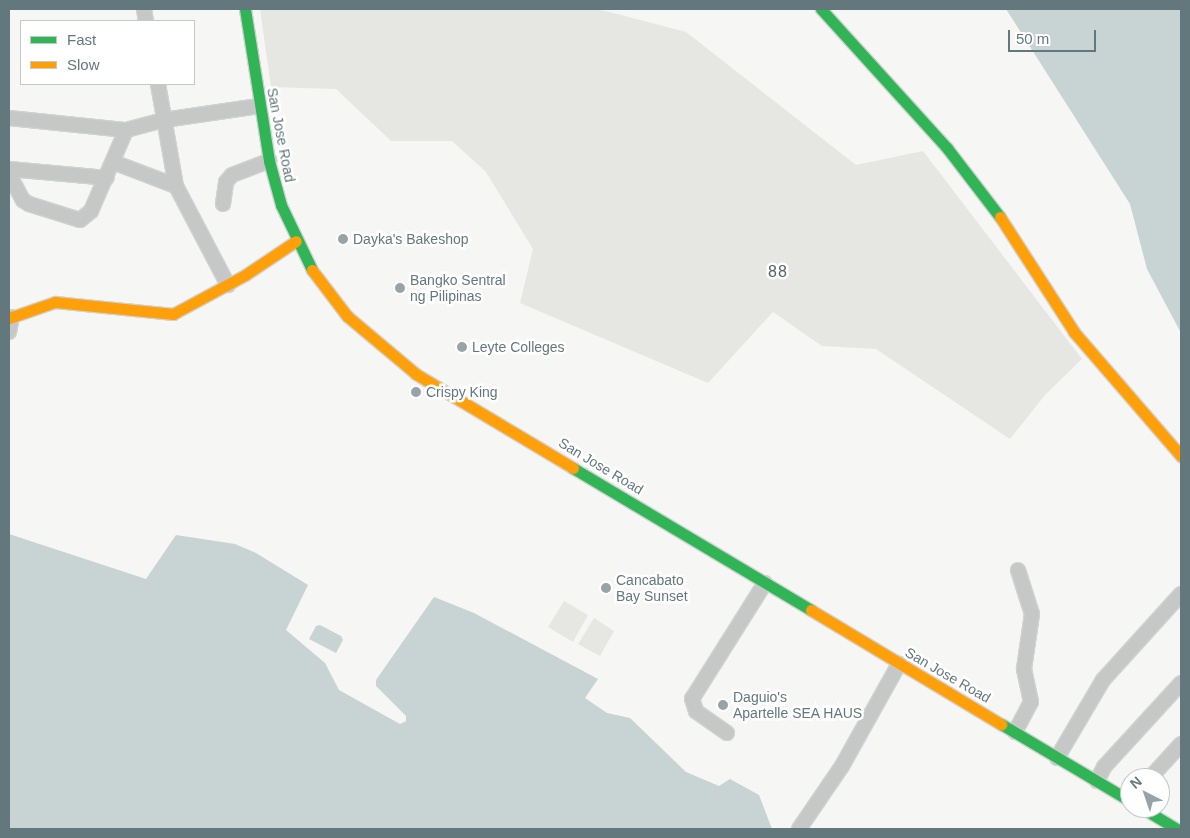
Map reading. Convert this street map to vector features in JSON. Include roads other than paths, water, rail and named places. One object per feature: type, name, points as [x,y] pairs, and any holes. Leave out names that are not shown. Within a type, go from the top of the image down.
[{"type":"main road","name":"San Jose Road","points":[[245,9],[274,185],[296,241],[312,270],[347,316],[396,360],[899,664],[1120,795]]},
{"type":"main road","points":[[821,9],[952,155],[1010,230],[1074,332],[1181,456]]},
{"type":"main road","points":[[10,318],[54,302],[173,314],[228,285],[296,241]]},
{"type":"main road","points":[[1159,818],[1177,829]]},
{"type":"street","points":[[158,85],[176,186],[228,285]]},
{"type":"street","points":[[9,118],[126,130],[164,120],[260,106]]},
{"type":"street","points":[[9,174],[23,200],[29,204],[80,220],[91,211],[107,178],[126,130]]},
{"type":"street","points":[[223,204],[226,182],[232,175],[269,161]]},
{"type":"street","points":[[113,162],[176,186]]},
{"type":"street","points":[[9,169],[107,178]]},
{"type":"street","points":[[9,332],[10,318]]},
{"type":"street","points":[[1015,732],[1031,702],[1024,668],[1032,614],[1018,570]]},
{"type":"street","points":[[727,732],[696,711],[692,699],[765,582]]},
{"type":"street","points":[[1058,758],[1103,680],[1181,594]]},
{"type":"street","points":[[799,829],[842,766],[899,664]]},
{"type":"street","points":[[1097,781],[1104,767],[1179,692]]},
{"type":"street","points":[[1159,768],[1181,744]]},
{"type":"place","name":"Dayka's Bakeshop","points":[[343,239]]},
{"type":"place","name":"Bangko Sentral ng Pilipinas","points":[[400,288]]},
{"type":"place","name":"Leyte Colleges","points":[[462,347]]},
{"type":"place","name":"Crispy King","points":[[416,392]]},
{"type":"place","name":"Cancabato Bay Sunset","points":[[606,588]]},
{"type":"place","name":"Daguio's Apartelle SEA HAUS","points":[[723,705]]},
{"type":"district","name":"88","points":[[778,272]]}]
